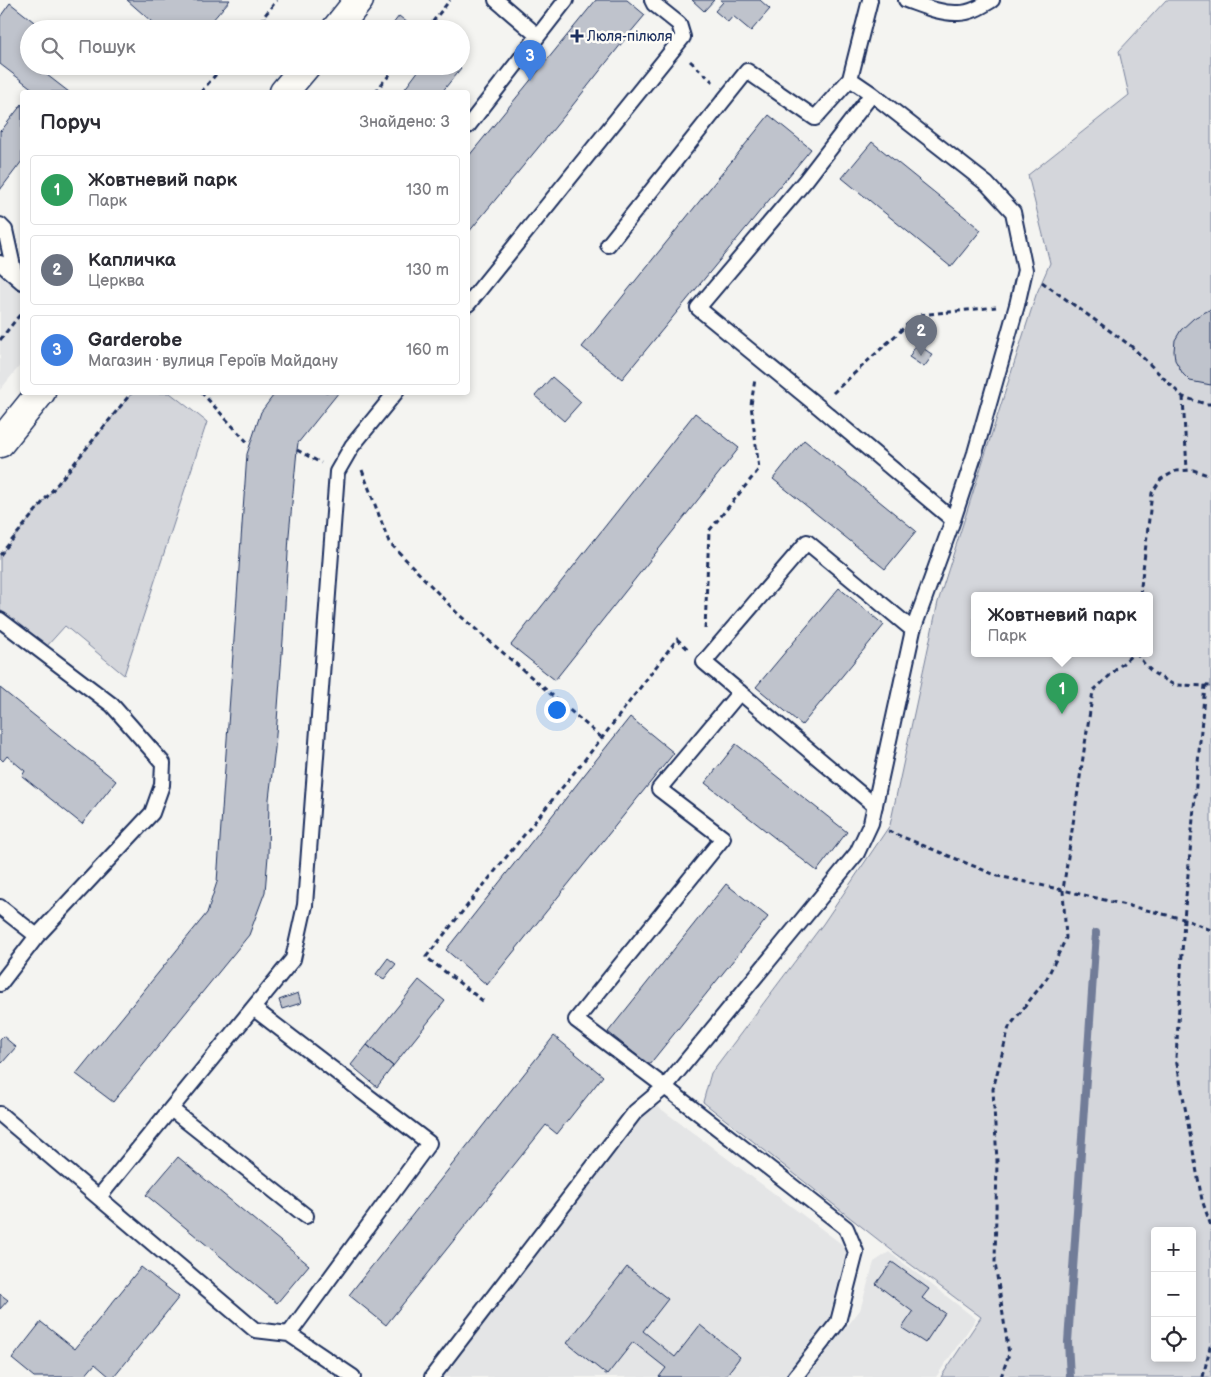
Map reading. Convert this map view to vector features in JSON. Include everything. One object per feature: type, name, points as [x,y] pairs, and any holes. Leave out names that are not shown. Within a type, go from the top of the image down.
[{"type":"main road","points":[[343,20],[359,0]]},
{"type":"main road","points":[[286,90],[298,75]]},
{"type":"main road","points":[[0,444],[39,395]]},
{"type":"lane","points":[[496,0],[538,36]]},
{"type":"lane","points":[[470,123],[566,0]]},
{"type":"lane","points":[[470,302],[683,36],[680,24],[654,4],[652,0]]},
{"type":"lane","points":[[608,245],[747,71],[815,118],[850,79],[870,0]]},
{"type":"lane","points":[[906,0],[934,11],[961,14],[976,9],[992,0]]},
{"type":"lane","points":[[432,1377],[635,1112],[665,1087],[857,853],[871,823],[913,630],[975,453],[1017,305],[1025,270],[1012,212],[987,184],[850,79]]},
{"type":"lane","points":[[872,94],[806,180],[698,308],[953,520]]},
{"type":"lane","points":[[0,226],[6,230],[19,278]]},
{"type":"lane","points":[[0,264],[19,278]]},
{"type":"lane","points":[[99,1197],[293,959],[306,905],[337,472],[352,446],[394,395]]},
{"type":"lane","points":[[875,806],[704,662],[807,542],[913,630]]},
{"type":"lane","points":[[0,620],[112,705],[163,763],[162,785],[152,812],[37,936],[0,984]]},
{"type":"lane","points":[[740,692],[659,789],[723,838],[576,1020],[846,1228],[856,1252],[838,1322],[795,1377]]},
{"type":"lane","points":[[0,907],[37,936]]},
{"type":"lane","points":[[253,1008],[429,1143],[289,1334]]},
{"type":"lane","points":[[171,1109],[306,1216]]},
{"type":"lane","points":[[0,1114],[255,1330],[289,1334],[353,1377]]},
{"type":"path","points":[[261,20],[277,0]]},
{"type":"path","points":[[434,20],[450,0]]},
{"type":"path","points":[[264,16],[265,20]]},
{"type":"path","points":[[203,90],[215,75]]},
{"type":"path","points":[[377,90],[389,75]]},
{"type":"path","points":[[1025,270],[1131,346],[1183,397],[1211,404]]},
{"type":"path","points":[[819,407],[909,322],[920,315],[1017,305]]},
{"type":"path","points":[[0,340],[20,315]]},
{"type":"path","points":[[704,662],[709,531],[759,469],[751,405],[758,356]]},
{"type":"path","points":[[0,555],[130,395]]},
{"type":"path","points":[[204,395],[250,445]]},
{"type":"path","points":[[1183,397],[1187,470]]},
{"type":"path","points":[[352,446],[389,542],[458,614],[602,738]]},
{"type":"path","points":[[297,450],[337,472]]},
{"type":"path","points":[[1140,592],[1152,493],[1161,479],[1176,471],[1193,470],[1211,476]]},
{"type":"path","points":[[483,1001],[426,957],[602,738],[677,639],[704,662]]},
{"type":"path","points":[[1001,1377],[1009,1354],[995,1263],[997,1161],[993,1089],[1010,1027],[1047,978],[1066,938],[1063,890],[1093,691],[1131,657]]},
{"type":"path","points":[[1138,657],[1155,674],[1174,685],[1211,686]]},
{"type":"path","points":[[1205,685],[1184,919],[1176,1058],[1202,1200],[1211,1226]]},
{"type":"path","points":[[871,823],[998,876],[1184,919],[1211,930]]},
{"type":"path","points":[[1203,1377],[1211,1342]]},
{"type":"shaded area","points":[[1166,0],[1211,0],[1211,1377],[941,1377],[981,1317],[890,1249],[703,1102],[711,1073],[823,924],[890,825],[938,602],[1036,295],[1050,263],[1028,175],[1129,95],[1119,51]]},
{"type":"shaded area","points":[[0,246],[20,263],[20,365],[0,390]]},
{"type":"shaded area","points":[[130,395],[173,395],[207,422],[124,675],[65,626],[46,647],[0,610],[0,555]]},
{"type":"shaded area","points":[[653,1103],[847,1248],[830,1315],[845,1329],[860,1310],[874,1262],[889,1252],[976,1319],[936,1377],[441,1377],[571,1206]]},
{"type":"building","points":[[127,0],[230,0],[213,20],[150,20]]},
{"type":"building","points":[[596,0],[627,0],[645,15],[470,231],[470,155]]},
{"type":"building","points":[[692,0],[714,0],[704,11]]},
{"type":"building","points":[[720,0],[760,0],[770,9],[751,31],[733,16],[728,22],[715,11],[723,2]]},
{"type":"building","points":[[10,3],[32,20],[20,20],[20,75],[47,75],[66,90],[34,90],[0,64],[0,17]]},
{"type":"building","points":[[399,16],[404,20],[396,20]]},
{"type":"building","points":[[415,75],[455,75],[444,90],[404,90]]},
{"type":"building","points":[[20,107],[20,164],[0,190],[0,130]]},
{"type":"building","points":[[769,115],[811,149],[622,379],[582,347]]},
{"type":"building","points":[[872,142],[981,230],[951,267],[842,178]]},
{"type":"building","points":[[1211,309],[1211,385],[1190,381],[1183,374],[1175,360],[1174,351],[1175,340],[1181,330],[1194,318]]},
{"type":"building","points":[[917,344],[933,355],[924,367],[909,357]]},
{"type":"building","points":[[552,377],[581,402],[564,421],[535,396]]},
{"type":"building","points":[[274,395],[337,395],[298,443],[289,535],[275,748],[269,799],[265,892],[249,935],[113,1102],[76,1074],[207,913],[217,882],[247,454],[261,412]]},
{"type":"building","points":[[695,413],[739,448],[555,680],[511,645]]},
{"type":"building","points":[[804,440],[916,531],[885,569],[773,479]]},
{"type":"building","points":[[839,588],[884,625],[802,725],[756,687]]},
{"type":"building","points":[[0,688],[116,781],[82,824],[22,776],[25,771],[7,756],[3,761],[0,758]]},
{"type":"building","points":[[630,717],[674,753],[487,985],[446,950]]},
{"type":"building","points":[[736,744],[847,832],[817,871],[705,783]]},
{"type":"building","points":[[726,884],[768,917],[649,1065],[608,1032]]},
{"type":"building","points":[[388,958],[396,964],[384,979],[376,974]]},
{"type":"building","points":[[419,980],[445,1001],[393,1066],[367,1045]]},
{"type":"building","points":[[298,993],[301,1003],[282,1009],[279,1000]]},
{"type":"building","points":[[3,1036],[16,1047],[2,1063],[0,1061],[0,1039]]},
{"type":"building","points":[[554,1036],[603,1076],[557,1134],[546,1125],[386,1325],[349,1295]]},
{"type":"building","points":[[367,1045],[393,1066],[377,1087],[351,1065]]},
{"type":"building","points":[[178,1157],[309,1265],[277,1303],[146,1195]]},
{"type":"building","points":[[892,1262],[929,1289],[922,1298],[945,1313],[925,1343],[902,1328],[913,1312],[876,1284]]},
{"type":"building","points":[[141,1267],[179,1297],[114,1377],[110,1377],[95,1364],[84,1377],[34,1377],[12,1359],[41,1322],[75,1349]]},
{"type":"building","points":[[627,1267],[668,1299],[643,1331],[675,1357],[700,1325],[740,1357],[725,1377],[659,1377],[666,1368],[633,1342],[607,1375],[567,1343]]},
{"type":"building","points":[[0,1294],[8,1300],[0,1309]]},
{"type":"waterway","points":[[1070,1377],[1068,1342],[1096,933]]},
{"type":"place","name":"Люля-пілюля","points":[[577,36]]},
{"type":"place","name":"Garderobe","points":[[530,81]]},
{"type":"place","name":"Капличка","points":[[921,356]]},
{"type":"place","name":"Жовтневий парк","points":[[1062,714]]}]
